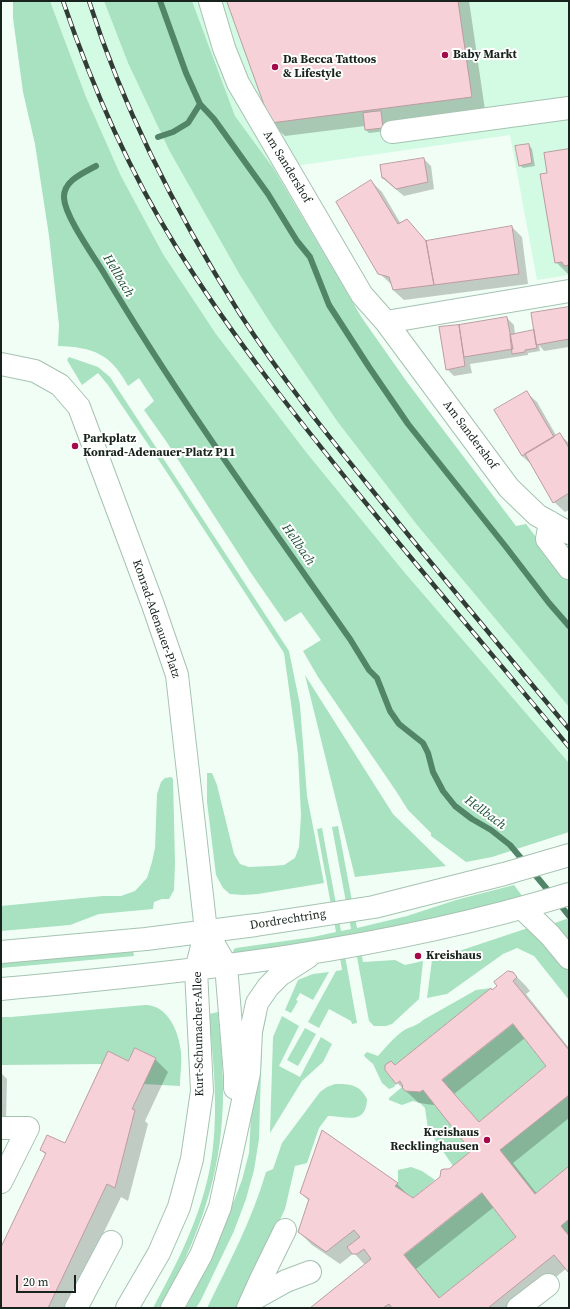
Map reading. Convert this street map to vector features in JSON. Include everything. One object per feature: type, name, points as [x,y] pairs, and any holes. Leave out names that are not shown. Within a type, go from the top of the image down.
[{"type":"main road","name":"Am Sandershof","points":[[210,1],[224,48],[238,83],[362,294],[386,322],[509,488],[537,515],[569,533]]},
{"type":"main road","points":[[392,132],[569,108]]},
{"type":"main road","points":[[386,322],[569,291]]},
{"type":"main road","name":"Konrad-Adenauer-Platz","points":[[1,364],[35,371],[60,385],[79,407],[153,605],[177,675],[206,931]]},
{"type":"main road","points":[[550,522],[547,540],[569,568]]},
{"type":"main road","name":"Dordrechtring","points":[[1,952],[114,942],[206,931],[374,907],[561,858]]},
{"type":"main road","points":[[1,989],[196,970],[314,953],[418,933],[527,907],[569,894]]},
{"type":"main road","points":[[527,907],[569,958]]},
{"type":"main road","points":[[206,931],[226,965],[236,1075],[230,1159]]},
{"type":"main road","name":"Kurt-Schumacher-Allee","points":[[128,1308],[159,1253],[176,1214],[192,1159],[202,1091],[196,970],[206,931]]},
{"type":"main road","points":[[172,1308],[201,1255],[220,1207],[249,1073],[251,1031],[257,1003],[268,987],[280,975],[314,953]]},
{"type":"main road","points":[[1,1128],[28,1128],[1,1182]]},
{"type":"main road","points":[[250,1304],[285,1230]]},
{"type":"main road","points":[[76,1308],[110,1242]]},
{"type":"main road","points":[[250,1304],[286,1281],[310,1272]]},
{"type":"main road","points":[[518,1308],[548,1284]]},
{"type":"shaded area","points":[[13,1],[50,1],[86,97],[121,176],[163,254],[216,334],[306,452],[405,573],[569,763],[569,832],[492,857],[466,862],[431,836],[431,833],[408,810],[318,677],[303,651],[321,640],[301,612],[285,622],[144,410],[154,401],[139,378],[128,386],[115,366],[100,354],[81,348],[58,346],[59,325],[49,236],[35,144],[23,92],[13,18]]},
{"type":"shaded area","points":[[50,1],[104,1],[128,63],[169,150],[273,327],[337,421],[417,525],[569,707],[569,763],[405,573],[306,452],[216,334],[163,254],[121,176],[86,97]]},
{"type":"shaded area","points":[[104,1],[192,1],[235,116],[274,169],[362,318],[407,382],[516,526],[526,524],[569,580],[569,707],[417,525],[337,421],[273,327],[240,275],[169,150],[128,63]]},
{"type":"shaded area","points":[[192,1],[569,1],[569,275],[537,280],[510,135],[274,169],[235,116]]},
{"type":"shaded area","points":[[69,357],[98,367],[110,377],[289,651],[300,705],[307,796],[324,883],[258,894],[243,895],[230,894],[223,888],[216,875],[207,802],[207,773],[212,773],[217,785],[234,854],[240,864],[249,867],[284,865],[295,858],[299,847],[301,815],[298,754],[284,653],[166,471],[108,385],[98,373],[82,385],[67,360]]},
{"type":"shaded area","points":[[305,675],[393,814],[446,866],[355,877]]},
{"type":"shaded area","points":[[171,777],[173,779],[175,863],[174,890],[169,899],[162,899],[154,902],[153,909],[99,914],[70,925],[1,931],[1,906],[103,896],[121,896],[135,891],[147,878],[152,862],[155,848],[157,794],[161,782],[165,778]]},
{"type":"shaded area","points":[[338,826],[357,928],[407,916],[456,900],[514,885],[523,897],[494,905],[358,935],[363,962],[395,960],[405,965],[423,961],[419,999],[392,1024],[386,1026],[374,1026],[369,1021],[353,936],[342,939],[357,1023],[352,1024],[351,1021],[329,1009],[319,1028],[308,1022],[336,971],[342,970],[337,939],[233,952],[236,948],[313,937],[336,932],[317,829],[322,828],[341,931],[351,929],[332,827]]},
{"type":"shaded area","points":[[569,918],[569,945],[552,924]]},
{"type":"shaded area","points":[[531,927],[569,970],[569,1000],[534,956],[517,948],[503,954],[447,994],[427,998],[432,960]]},
{"type":"shaded area","points":[[133,950],[134,956],[1,968],[1,961]]},
{"type":"shaded area","points":[[329,972],[313,1000],[300,993],[296,1000],[298,1001],[291,1013],[285,1010],[298,980],[313,974]]},
{"type":"shaded area","points":[[491,988],[395,1065],[391,1061],[386,1065],[385,1070],[396,1084],[394,1087],[389,1089],[382,1083],[373,1064],[364,1055],[367,1052],[378,1056],[393,1039],[406,1029],[419,1024],[423,1020],[476,990]]},
{"type":"shaded area","points":[[145,1005],[153,1006],[160,1010],[171,1021],[175,1028],[181,1052],[180,1086],[143,1084],[156,1058],[135,1048],[128,1061],[108,1051],[102,1064],[1,1065],[1,1017]]},
{"type":"shaded area","points":[[218,1012],[223,1092],[220,1144],[215,1169],[202,1217],[183,1263],[160,1308],[153,1308],[173,1270],[191,1230],[205,1190],[210,1169],[213,1147],[215,1097],[209,1014]]},
{"type":"shaded area","points":[[262,1012],[267,1013],[262,1037],[259,1139],[254,1170],[246,1199],[234,1231],[201,1300],[196,1308],[186,1308],[220,1237],[242,1180],[249,1153],[253,1080]]},
{"type":"shaded area","points":[[282,1016],[299,1026],[279,1066],[300,1077],[321,1037],[332,1044],[323,1062],[302,1081],[270,1133],[273,1037]]},
{"type":"shaded area","points":[[513,1024],[546,1066],[479,1122],[442,1080]]},
{"type":"shaded area","points":[[305,1028],[316,1034],[298,1066],[287,1060]]},
{"type":"shaded area","points":[[335,1084],[350,1085],[361,1090],[367,1099],[366,1107],[363,1113],[354,1118],[328,1116],[319,1128],[307,1163],[295,1166],[285,1209],[239,1308],[207,1308],[247,1224],[266,1172],[273,1169],[282,1143],[320,1092]]},
{"type":"shaded area","points":[[402,1087],[405,1091],[420,1092],[423,1090],[471,1151],[453,1166],[428,1129],[425,1108],[420,1103],[413,1101],[402,1105],[389,1100],[389,1098]]},
{"type":"shaded area","points":[[569,1095],[569,1166],[535,1194],[500,1150]]},
{"type":"shaded area","points":[[411,1167],[422,1171],[435,1180],[413,1198],[395,1186],[398,1183],[398,1170]]},
{"type":"shaded area","points":[[482,1193],[516,1237],[439,1298],[404,1255]]},
{"type":"shaded area","points":[[569,1219],[569,1236],[561,1226]]},
{"type":"building","points":[[227,1],[458,1],[472,97],[271,123]]},
{"type":"building","points":[[381,111],[383,128],[365,130],[363,113]]},
{"type":"building","points":[[529,144],[532,163],[519,166],[515,146]]},
{"type":"building","points":[[569,149],[569,265],[564,266],[562,262],[555,263],[540,174],[547,173],[544,153]]},
{"type":"building","points":[[424,158],[428,182],[396,189],[384,178],[382,178],[380,165]]},
{"type":"building","points":[[371,180],[398,224],[407,219],[426,241],[434,285],[393,290],[389,277],[378,274],[336,202]]},
{"type":"building","points":[[512,226],[519,274],[434,285],[426,241]]},
{"type":"building","points":[[569,307],[569,339],[536,345],[531,313]]},
{"type":"building","points":[[507,317],[513,349],[464,357],[459,325]]},
{"type":"building","points":[[459,325],[465,366],[446,370],[439,327]]},
{"type":"building","points":[[534,330],[537,348],[512,354],[510,335]]},
{"type":"building","points":[[527,391],[554,437],[522,456],[494,410]]},
{"type":"building","points":[[560,433],[569,448],[569,493],[553,503],[525,454]]},
{"type":"building","name":"Kreishaus Recklinghausen","points":[[508,971],[513,972],[517,977],[513,981],[569,1050],[569,1095],[500,1150],[535,1194],[569,1166],[569,1219],[561,1226],[569,1236],[569,1273],[554,1255],[488,1308],[392,1308],[389,1304],[383,1308],[310,1308],[371,1259],[364,1249],[357,1254],[352,1254],[347,1247],[360,1237],[354,1230],[326,1252],[298,1232],[309,1199],[300,1193],[322,1130],[398,1183],[395,1186],[413,1198],[440,1177],[441,1170],[449,1169],[471,1151],[423,1090],[420,1092],[405,1091],[400,1081],[396,1084],[385,1070],[385,1065],[391,1061],[395,1065],[491,988],[492,990],[497,986],[494,982]],"holes":[[[513,1024],[546,1066],[479,1122],[442,1080]],[[482,1193],[516,1237],[439,1298],[404,1255]]]},
{"type":"building","points":[[135,1048],[156,1058],[132,1109],[135,1110],[115,1188],[107,1184],[48,1308],[1,1308],[1,1247],[46,1153],[40,1150],[47,1135],[65,1143],[108,1051],[128,1061]]},
{"type":"waterway","name":"Hellbach","points":[[158,137],[173,132],[188,123],[200,104],[186,73],[160,1]]},
{"type":"waterway","name":"Hellbach","points":[[200,104],[214,119],[268,194],[297,241],[310,257],[329,305],[408,424],[549,603],[569,626]]},
{"type":"waterway","name":"Hellbach","points":[[96,166],[70,182],[64,198],[69,216],[100,268],[193,414],[350,639],[369,670],[377,678],[390,711],[399,724],[423,743],[428,753],[433,772],[443,791],[455,806],[472,819],[491,830],[510,845],[552,895]]},
{"type":"waterway","name":"Hellbach","points":[[558,902],[569,916]]},
{"type":"railway","points":[[63,1],[99,96],[142,187],[175,245],[219,312],[242,345],[340,471],[569,747]]},
{"type":"railway","points":[[89,1],[119,83],[154,162],[195,239],[255,337],[287,382],[396,520],[569,729]]},
{"type":"place","name":"Baby Markt","points":[[445,55]]},
{"type":"place","name":"Da Becca Tattoos & Lifestyle","points":[[275,67]]},
{"type":"place","name":"Parkplatz Konrad-Adenauer-Platz P11","points":[[75,446]]},
{"type":"place","name":"Kreishaus","points":[[418,956]]},
{"type":"place","name":"Kreishaus Recklinghausen","points":[[487,1140]]}]
